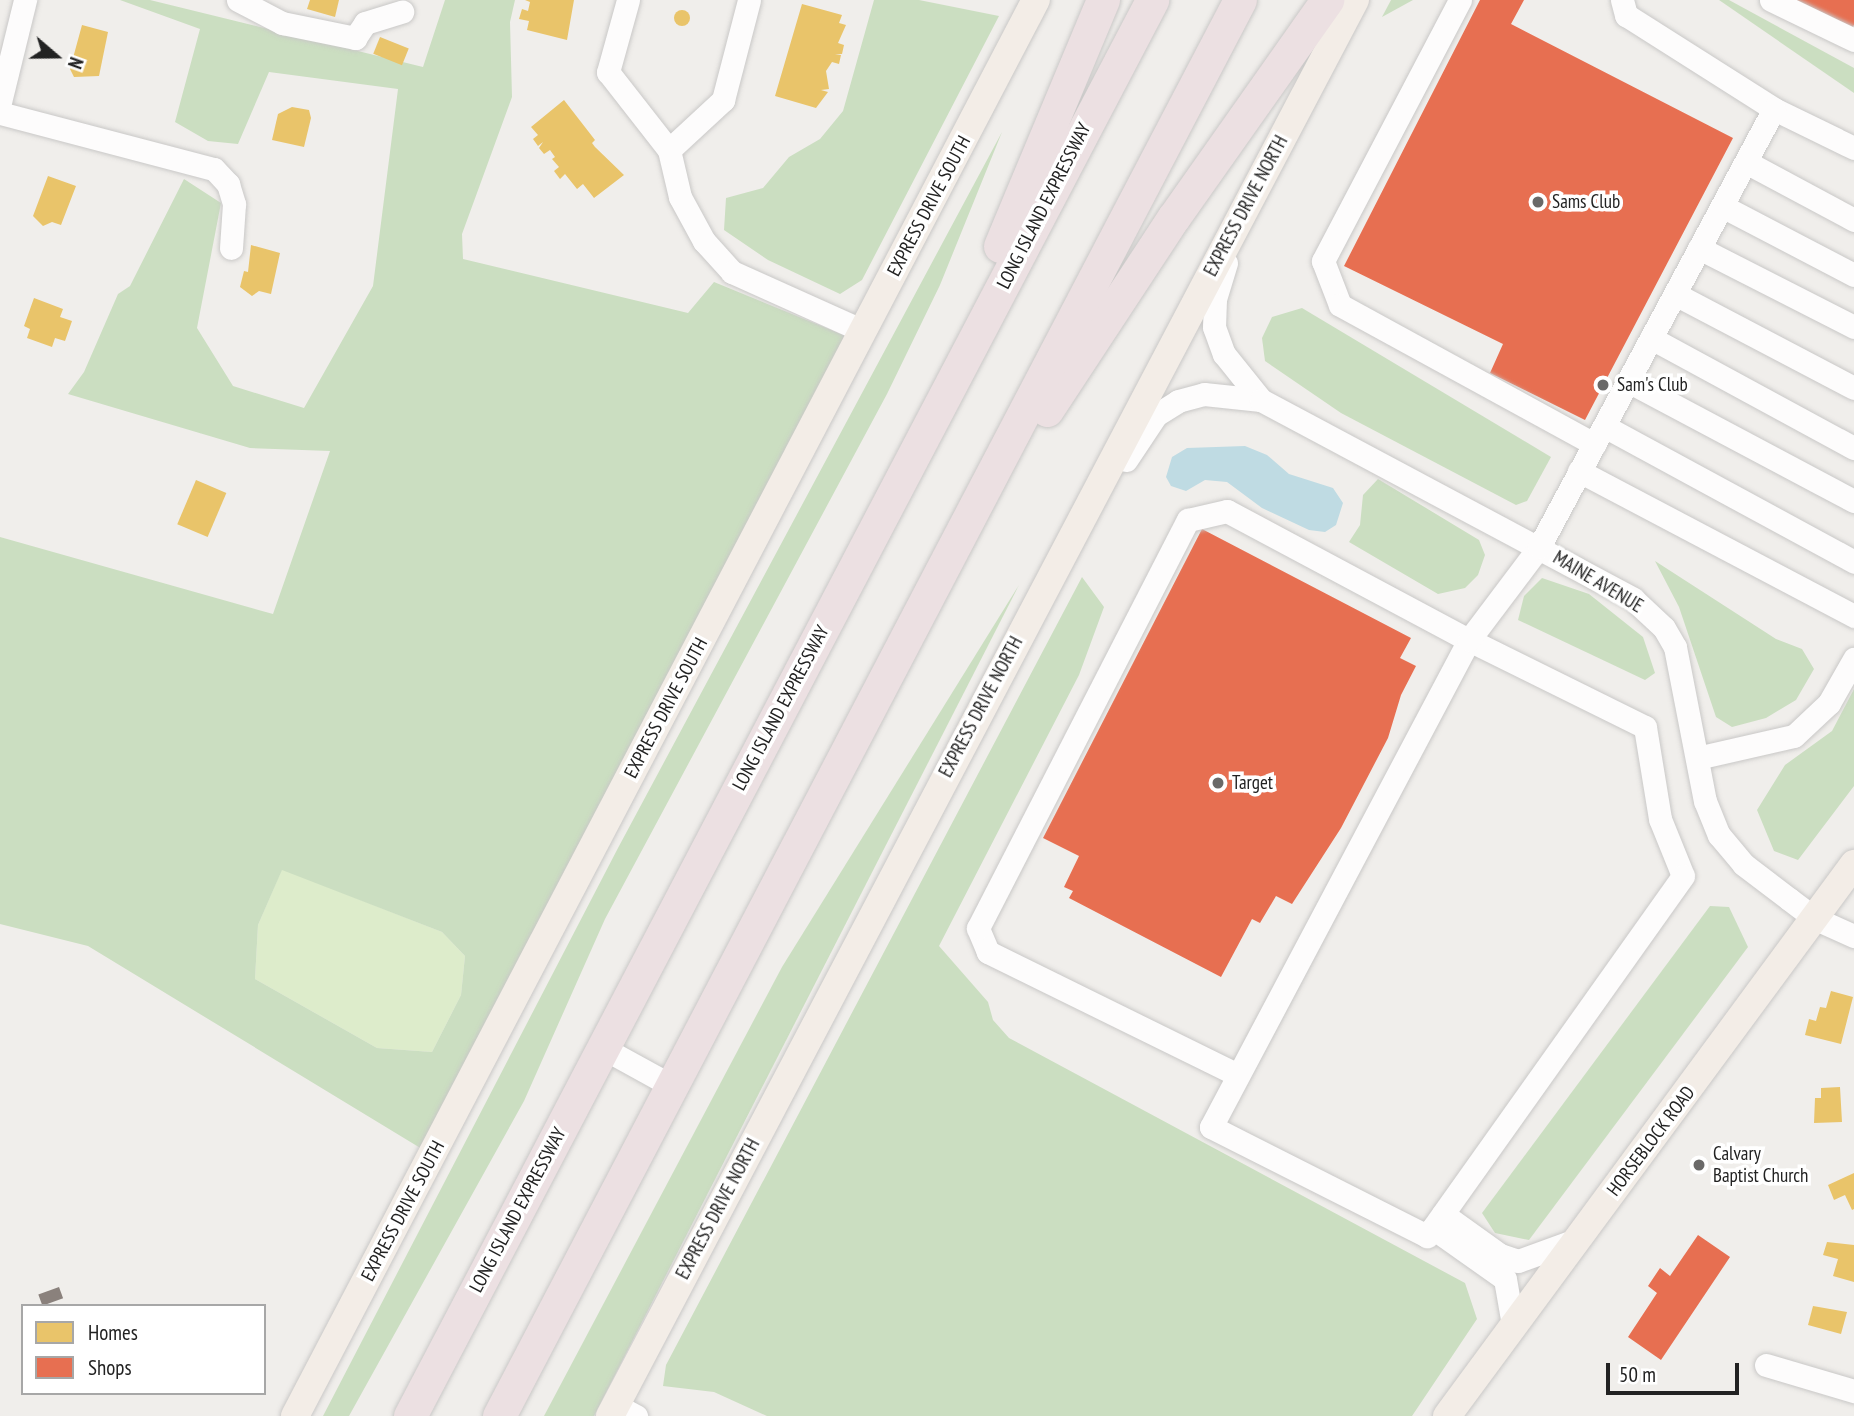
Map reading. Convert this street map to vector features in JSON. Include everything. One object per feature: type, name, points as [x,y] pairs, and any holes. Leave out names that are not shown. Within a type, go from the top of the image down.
[{"type":"highway","points":[[886,508],[1052,131],[1103,0]]},
{"type":"highway","name":"LONG ISLAND EXPRESSWAY","points":[[411,1416],[1152,0]]},
{"type":"highway","points":[[499,1416],[1240,0]]},
{"type":"highway","points":[[904,642],[1143,263],[1327,0]]},
{"type":"main road","name":"EXPRESS DRIVE SOUTH","points":[[295,1416],[1036,0]]},
{"type":"main road","name":"EXPRESS DRIVE NORTH","points":[[620,1412],[1018,636],[1355,0]]},
{"type":"main road","name":"HORSEBLOCK ROAD","points":[[1447,1416],[1854,864]]},
{"type":"street","points":[[0,102],[25,0]]},
{"type":"street","points":[[238,0],[282,23],[355,38],[365,23],[401,12]]},
{"type":"street","points":[[628,0],[608,72],[669,150],[680,197],[704,241],[732,272],[863,331]]},
{"type":"street","points":[[669,150],[723,100],[749,0]]},
{"type":"street","points":[[1460,0],[1323,261],[1340,305],[1854,562]]},
{"type":"street","points":[[1622,0],[1626,15],[1774,109],[1854,149]]},
{"type":"street","points":[[1770,0],[1854,40]]},
{"type":"street","points":[[1238,1075],[988,951],[978,928],[1188,520],[1227,511],[1469,640],[1645,727],[1660,819],[1683,876],[1427,1236],[1211,1127],[1469,640],[1539,547],[1774,109]]},
{"type":"street","points":[[0,113],[214,169],[228,184],[234,204],[230,248]]},
{"type":"street","points":[[1746,162],[1854,220]]},
{"type":"street","points":[[1722,206],[1854,275]]},
{"type":"street","points":[[1242,213],[1215,299],[1214,327],[1224,354],[1261,400]]},
{"type":"street","points":[[1699,248],[1854,327]]},
{"type":"street","points":[[1675,294],[1854,388]]},
{"type":"street","points":[[1651,338],[1854,448]]},
{"type":"street","points":[[1628,381],[1854,501]]},
{"type":"street","points":[[1018,636],[1156,415],[1178,401],[1204,394],[1261,400]]},
{"type":"street","name":"MAINE AVENUE","points":[[1261,400],[1633,599],[1664,628],[1682,668],[1697,758],[1711,818],[1729,849],[1816,919],[1854,936]]},
{"type":"street","points":[[1579,471],[1854,616]]},
{"type":"street","points":[[1697,758],[1794,736],[1829,703],[1854,659]]},
{"type":"street","points":[[603,1048],[672,1086]]},
{"type":"street","points":[[1438,1221],[1500,1255],[1518,1261],[1576,1240]]},
{"type":"street","points":[[1438,1221],[1505,1279],[1513,1325]]},
{"type":"street","points":[[1766,1365],[1854,1391]]},
{"type":"green space","points":[[120,0],[150,0],[423,67],[445,0],[515,0],[510,22],[512,97],[462,234],[463,259],[688,313],[714,282],[858,341],[422,1149],[88,946],[0,924],[0,537],[273,614],[330,451],[250,448],[68,394],[84,372],[118,294],[130,286],[184,179],[221,203],[197,328],[233,386],[304,408],[373,286],[398,89],[269,72],[238,144],[208,141],[175,122],[200,29]],"holes":[[[282,870],[442,932],[465,956],[461,995],[432,1052],[377,1048],[255,979],[258,925]]]},
{"type":"green space","points":[[874,0],[919,0],[999,16],[862,280],[840,294],[768,260],[724,230],[726,198],[763,188],[789,157],[820,139],[843,111]]},
{"type":"green space","points":[[1391,0],[1413,0],[1382,17]]},
{"type":"green space","points":[[1719,0],[1729,0],[1854,68],[1854,93]]},
{"type":"green space","points":[[1002,132],[940,285],[887,394],[605,919],[524,1101],[349,1416],[323,1416],[618,848]]},
{"type":"green space","points":[[1302,308],[1551,457],[1527,501],[1516,505],[1341,413],[1265,361],[1262,338],[1272,317]]},
{"type":"green space","points":[[1378,479],[1479,540],[1485,555],[1478,575],[1465,588],[1438,594],[1349,542],[1360,525],[1363,495]]},
{"type":"green space","points":[[1655,561],[1776,639],[1802,649],[1814,669],[1796,700],[1766,718],[1732,727],[1716,717],[1679,607]]},
{"type":"green space","points":[[1082,577],[1104,607],[1079,675],[939,946],[988,1002],[993,1020],[1009,1038],[1465,1283],[1477,1319],[1412,1416],[767,1416],[714,1392],[663,1386],[666,1365]]},
{"type":"green space","points":[[1542,578],[1589,594],[1643,637],[1655,673],[1645,680],[1518,620],[1524,596]]},
{"type":"green space","points":[[1019,585],[594,1416],[544,1416],[782,967]]},
{"type":"green space","points":[[1854,689],[1854,786],[1798,860],[1774,851],[1757,810],[1785,765],[1832,731]]},
{"type":"green space","points":[[282,869],[442,932],[465,956],[461,995],[432,1052],[377,1048],[255,979],[258,925]]},
{"type":"green space","points":[[1710,906],[1729,907],[1748,947],[1529,1240],[1495,1233],[1482,1213]]},
{"type":"water","points":[[1245,446],[1267,455],[1289,474],[1333,488],[1343,503],[1336,525],[1325,532],[1309,530],[1262,508],[1227,482],[1205,480],[1186,491],[1171,486],[1166,477],[1172,457],[1187,448]]},
{"type":"building: Homes","points":[[310,0],[339,0],[335,17],[307,9]]},
{"type":"building: Homes","points":[[525,0],[574,0],[567,40],[527,30],[529,21],[519,19],[522,9],[528,11],[530,2]]},
{"type":"building: Homes","points":[[802,4],[842,15],[839,23],[846,25],[838,43],[844,45],[842,54],[835,54],[841,55],[839,64],[832,62],[826,71],[829,89],[821,90],[828,92],[816,108],[775,96]]},
{"type":"building: Homes","points":[[682,10],[688,12],[688,24],[682,26],[676,24],[674,18],[676,12]]},
{"type":"building: Homes","points":[[82,25],[108,32],[99,76],[74,77],[70,69]]},
{"type":"building: Homes","points":[[380,37],[409,49],[402,65],[373,54]]},
{"type":"building: Homes","points":[[564,100],[595,140],[592,143],[595,147],[624,175],[594,198],[583,184],[577,189],[565,174],[560,179],[554,171],[559,167],[552,159],[555,157],[550,150],[544,154],[539,148],[543,142],[538,146],[533,139],[538,135],[531,127]]},
{"type":"building: Homes","points":[[292,107],[309,110],[311,118],[304,147],[272,140],[278,114]]},
{"type":"building: Homes","points":[[48,176],[76,186],[61,225],[52,222],[43,226],[33,216]]},
{"type":"building: Homes","points":[[251,245],[280,253],[271,294],[259,291],[252,296],[240,287],[244,271],[248,272]]},
{"type":"building: Homes","points":[[34,298],[63,309],[60,317],[72,321],[65,341],[55,338],[52,347],[27,338],[30,329],[24,326]]},
{"type":"building: Homes","points":[[196,480],[226,493],[208,537],[177,524]]},
{"type":"building: Homes","points":[[1831,991],[1853,997],[1841,1044],[1805,1035],[1809,1019],[1816,1021],[1820,1007],[1826,1008]]},
{"type":"building: Homes","points":[[1840,1087],[1842,1122],[1814,1123],[1815,1098],[1821,1098],[1821,1088]]},
{"type":"building: Homes","points":[[1854,1173],[1852,1210],[1845,1195],[1834,1200],[1828,1185]]},
{"type":"building: Homes","points":[[1827,1242],[1854,1245],[1854,1282],[1833,1276],[1838,1259],[1823,1255]]},
{"type":"building: Homes","points":[[1813,1306],[1847,1312],[1841,1334],[1808,1325]]},
{"type":"building: Shops","name":"Sams Club","points":[[1480,0],[1524,0],[1511,24],[1733,138],[1585,420],[1490,373],[1503,344],[1344,266]]},
{"type":"building: Shops","points":[[1785,0],[1854,0],[1854,25],[1851,30]]},
{"type":"building: Shops","name":"Target","points":[[1202,529],[1411,638],[1400,658],[1416,666],[1401,695],[1388,738],[1341,828],[1292,904],[1276,896],[1260,923],[1252,919],[1221,977],[1069,898],[1073,891],[1064,887],[1079,856],[1043,838]]},
{"type":"building: Shops","points":[[1698,1235],[1730,1257],[1661,1360],[1628,1337],[1657,1293],[1648,1286],[1660,1268],[1670,1276]]},
{"type":"building: Industry","points":[[59,1287],[63,1298],[42,1304],[38,1295]]},
{"type":"place","name":"Sams Club","points":[[1538,202]]},
{"type":"place","name":"Sam's Club","points":[[1603,385]]},
{"type":"place","name":"Target","points":[[1218,783]]},
{"type":"place","name":"Calvary Baptist Church","points":[[1699,1165]]}]
